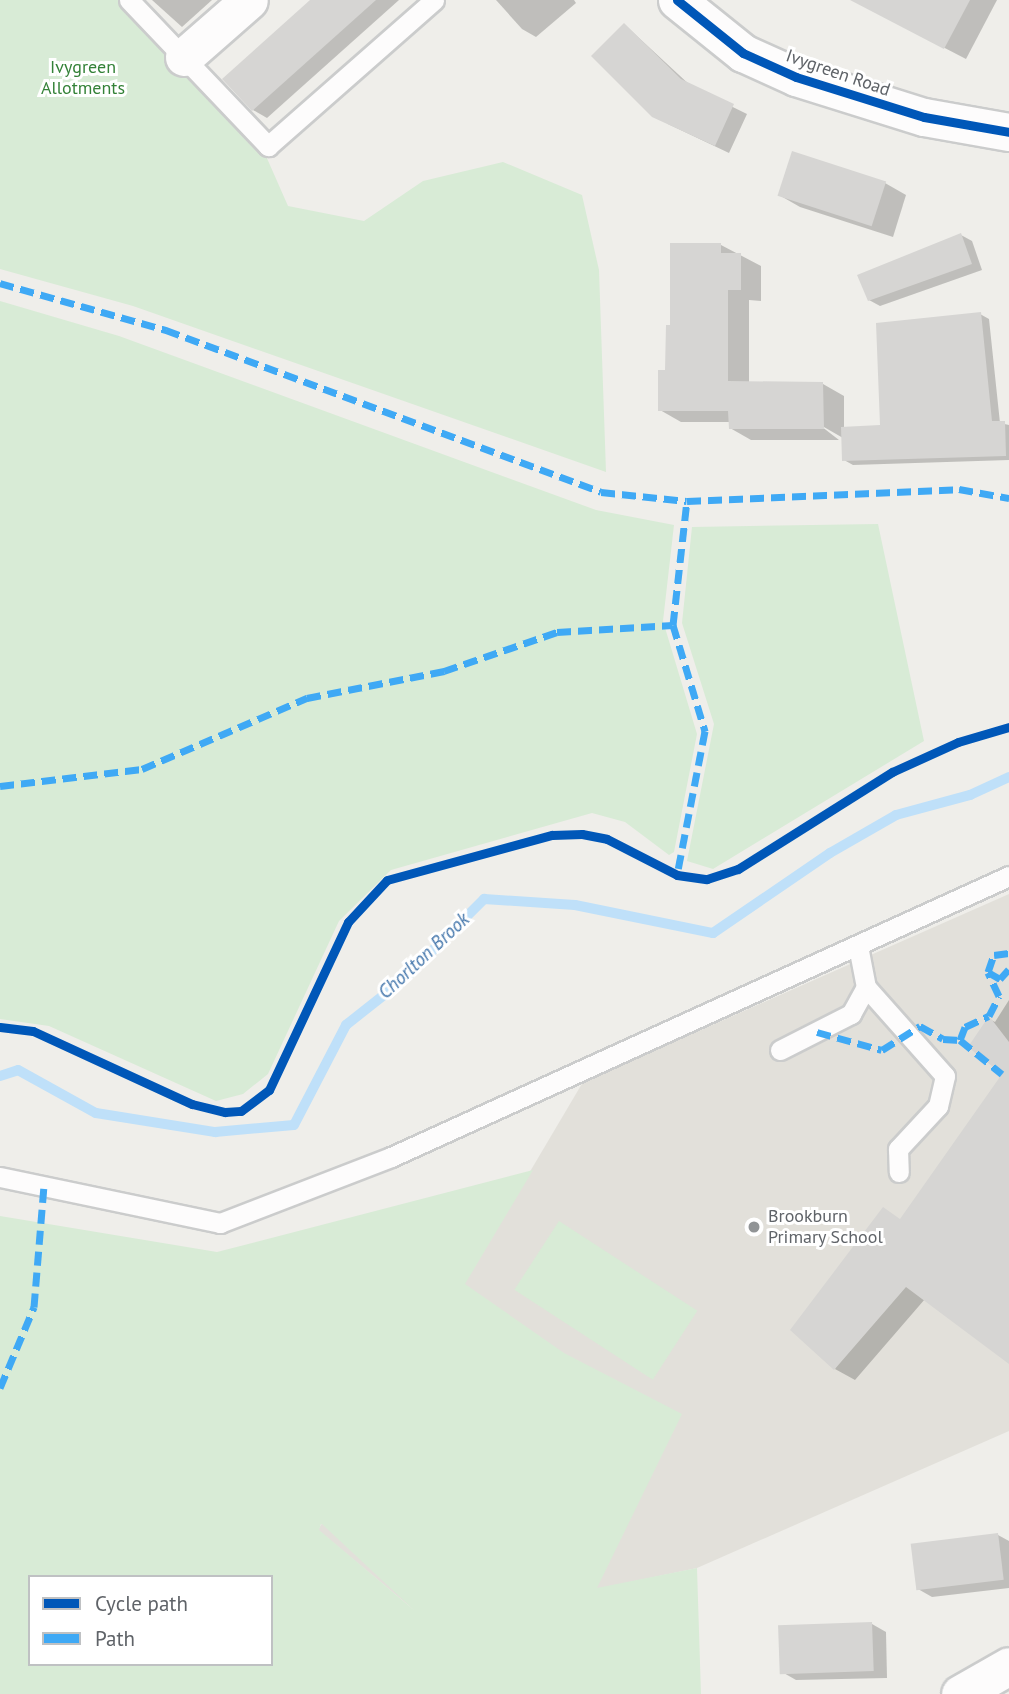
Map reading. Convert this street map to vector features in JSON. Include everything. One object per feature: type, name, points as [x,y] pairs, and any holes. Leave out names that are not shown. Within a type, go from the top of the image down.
[{"type":"street","points":[[184,57],[249,0]]},
{"type":"street","name":"Ivygreen Road","points":[[677,0],[743,53],[796,77],[924,117],[1009,132]]},
{"type":"street","points":[[960,1694],[1009,1666]]},
{"type":"lane","points":[[130,0],[268,146],[434,0]]},
{"type":"lane","points":[[0,1177],[220,1223],[403,1152],[1009,876]]},
{"type":"lane","points":[[858,946],[866,987],[945,1076],[938,1106],[898,1149],[899,1172]]},
{"type":"lane","points":[[780,1050],[851,1014],[866,987]]},
{"type":"shaded area","name":"Brookburn Primary School","points":[[1009,894],[1009,1431],[697,1568],[431,1624],[318,1530],[583,1082]]},
{"type":"green space","name":"Ivygreen Allotments","points":[[0,0],[119,0],[266,156],[288,206],[364,221],[423,181],[503,162],[582,195],[599,270],[606,472],[133,306],[0,269]]},
{"type":"green space","points":[[0,301],[119,336],[596,510],[674,525],[663,621],[697,734],[674,852],[669,855],[625,822],[592,813],[391,870],[339,921],[268,1074],[243,1094],[216,1101],[49,1026],[0,1019]]},
{"type":"green space","points":[[878,524],[924,741],[713,869],[687,861],[714,724],[682,623],[692,527]]},
{"type":"green space","points":[[533,1170],[465,1284],[564,1353],[682,1414],[597,1588],[697,1568],[701,1694],[0,1694],[0,1216],[217,1252]],"holes":[[[322,1524],[414,1610],[319,1530]]]},
{"type":"green space","points":[[559,1221],[697,1311],[653,1380],[514,1290]]},
{"type":"building","points":[[310,0],[376,0],[252,111],[222,79]]},
{"type":"building","points":[[850,0],[970,0],[944,49]]},
{"type":"building","points":[[624,23],[681,79],[734,104],[715,146],[652,117],[591,56]]},
{"type":"building","points":[[792,151],[886,182],[872,226],[777,196]]},
{"type":"building","points":[[961,233],[972,264],[868,301],[857,275]]},
{"type":"building","points":[[670,243],[721,243],[721,253],[741,253],[741,290],[728,290],[728,381],[823,382],[824,429],[729,429],[728,411],[658,411],[658,370],[665,370],[666,325],[670,325]]},
{"type":"building","points":[[981,312],[992,421],[1005,421],[1006,456],[842,461],[841,427],[880,425],[876,323]]},
{"type":"building","name":"Brookburn Primary School","points":[[989,1016],[1009,1042],[1009,1364],[906,1287],[834,1370],[790,1330],[883,1207],[900,1219],[1002,1074],[968,1047]]},
{"type":"building","points":[[998,1533],[1004,1580],[916,1590],[911,1544]]},
{"type":"building","points":[[872,1622],[874,1671],[780,1674],[778,1625]]},
{"type":"waterway","name":"Chorlton Brook","points":[[0,1076],[18,1070],[96,1113],[215,1132],[294,1125],[346,1025],[403,980],[484,899],[575,905],[713,933],[830,853],[896,815],[970,795],[1009,777]]},
{"type":"marked path","points":[[0,283],[166,330],[601,492],[687,501],[959,489],[1009,498]]},
{"type":"marked path","points":[[673,625],[687,501]]},
{"type":"marked path","points":[[0,786],[142,769],[307,698],[444,671],[557,632],[673,625],[705,731],[677,875]]},
{"type":"marked path","points":[[960,1040],[965,1027],[989,1016],[999,996],[988,972],[994,955],[1009,953]]},
{"type":"marked path","points":[[988,972],[1000,979],[1009,969]]},
{"type":"marked path","points":[[817,1032],[882,1050],[920,1026],[943,1039],[960,1040],[1002,1074]]},
{"type":"marked path","points":[[0,1388],[34,1307],[44,1186]]},
{"type":"cycle path","points":[[677,0],[743,53],[796,77],[924,117],[1009,132]]},
{"type":"cycle path","points":[[0,1027],[33,1031],[192,1104],[225,1112],[241,1111],[269,1090],[348,922],[387,880],[552,835],[582,834],[607,839],[677,875],[707,879],[738,869],[892,772],[958,742],[1009,727]]},
{"type":"place","name":"Brookburn Primary School","points":[[754,1227]]}]
